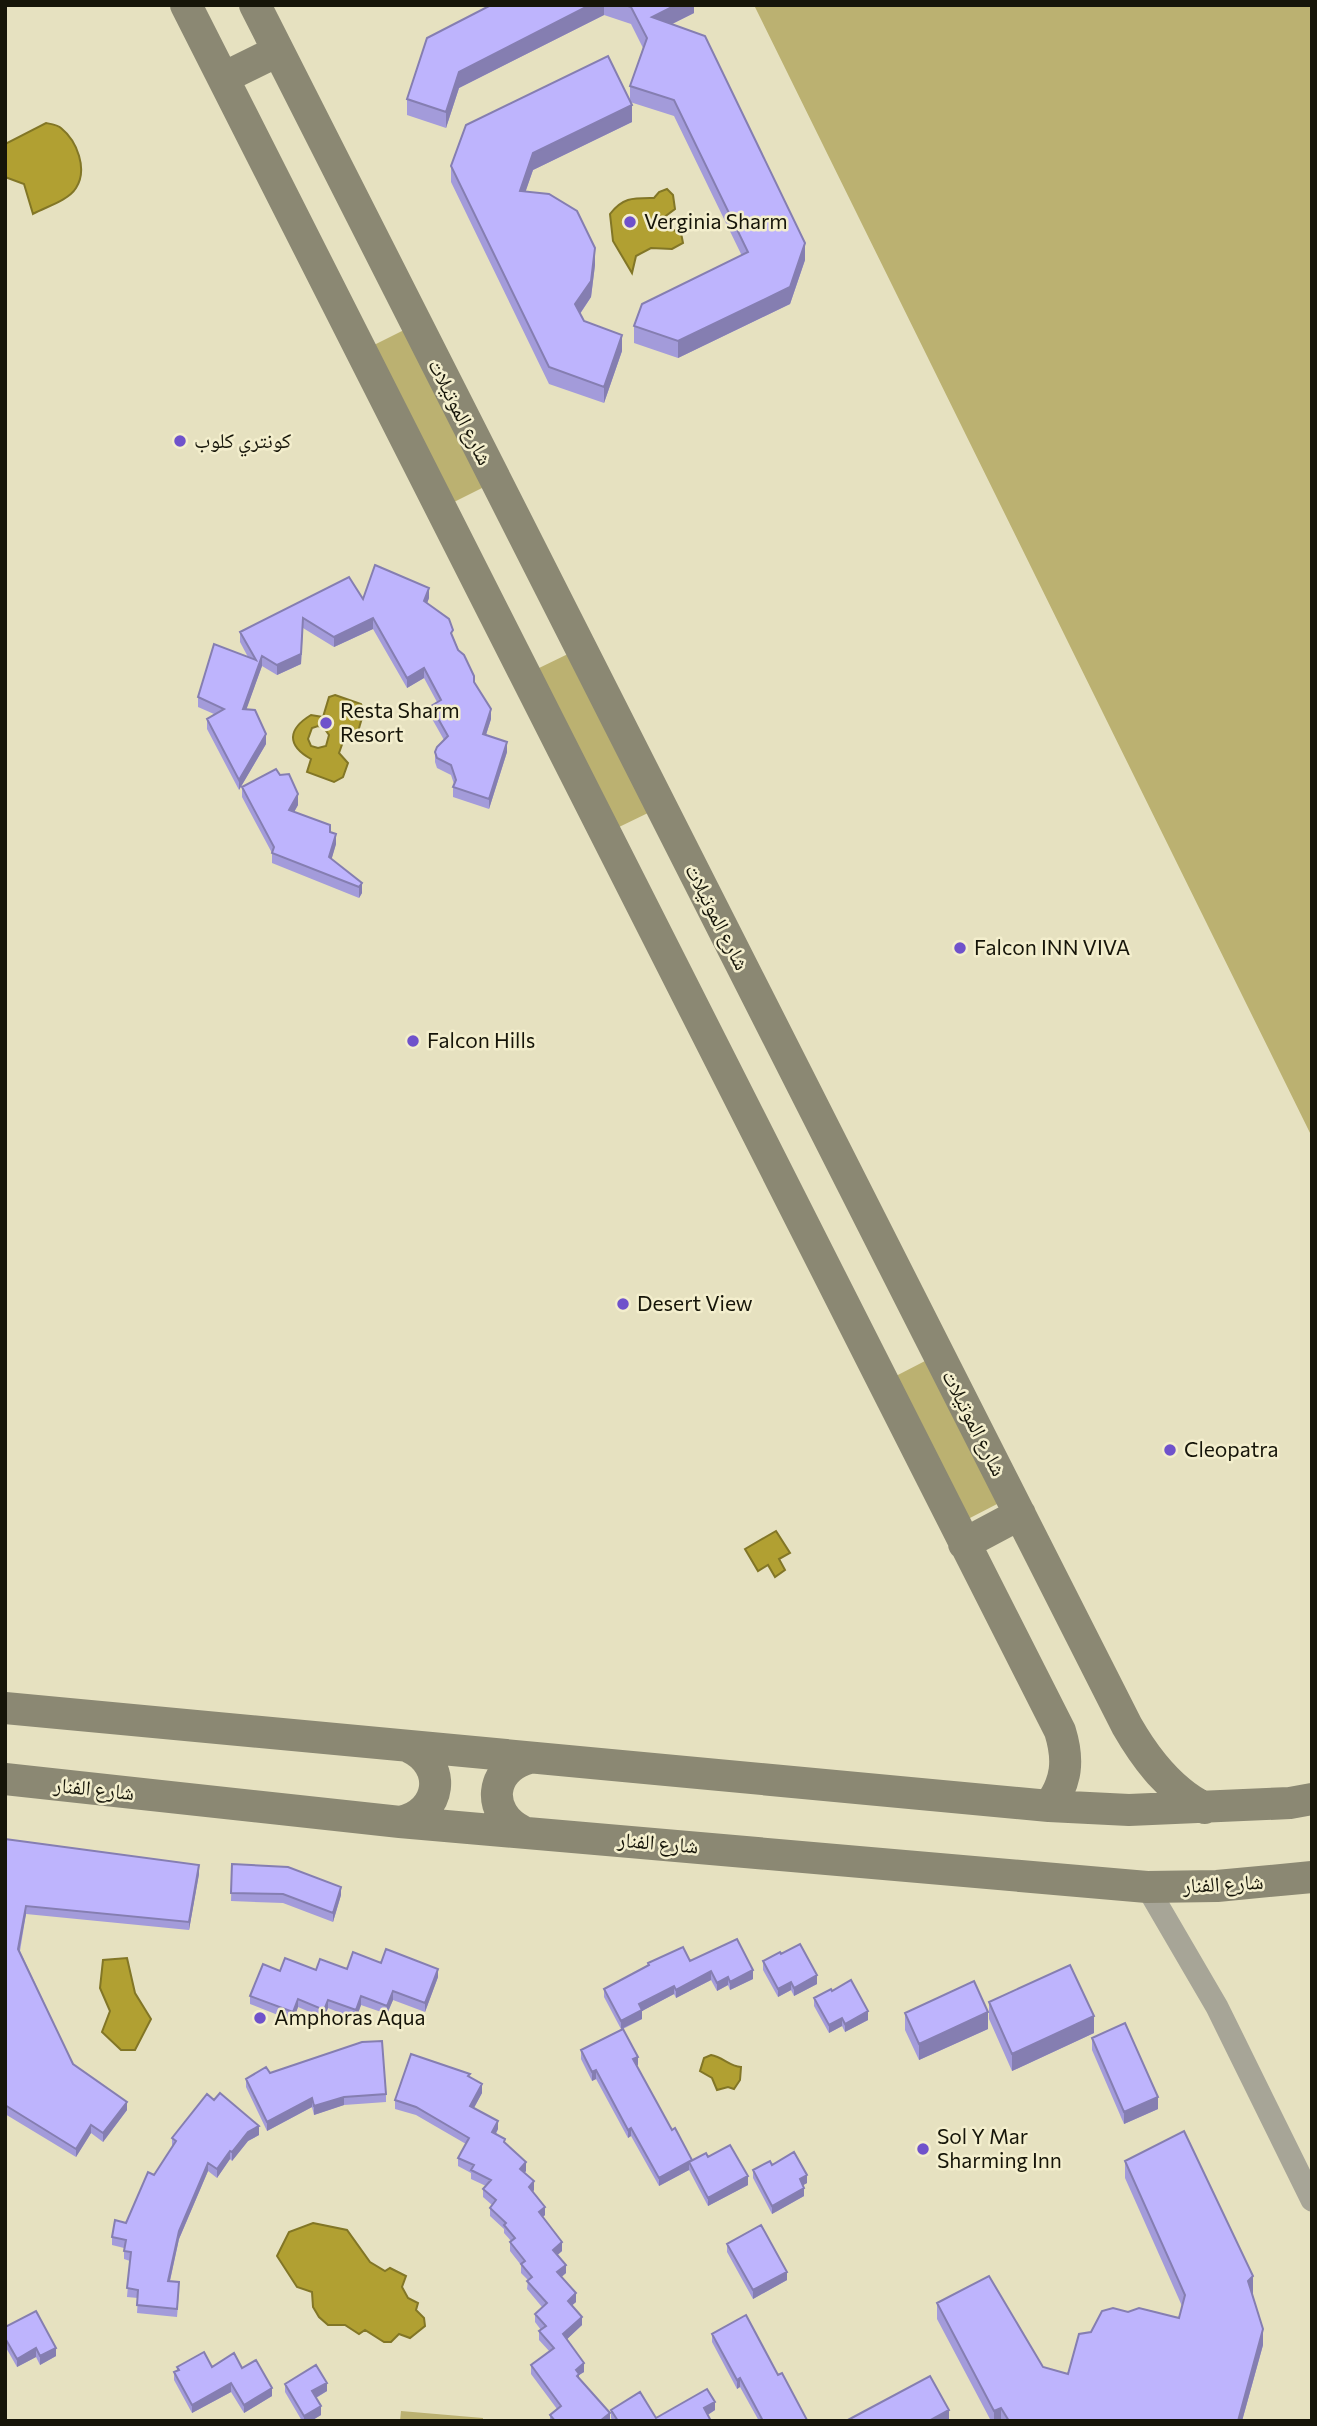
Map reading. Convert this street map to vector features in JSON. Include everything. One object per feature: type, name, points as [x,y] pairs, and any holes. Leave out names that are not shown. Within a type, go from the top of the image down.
[{"type":"street","points":[[186,5],[1059,1731],[1064,1745],[1065,1775],[1060,1791],[1049,1806]]},
{"type":"street","name":"شارع الموتيلات","points":[[255,5],[1127,1726],[1140,1748],[1174,1787],[1205,1808]]},
{"type":"street","points":[[223,78],[278,51]]},
{"type":"street","points":[[964,1544],[1020,1514]]},
{"type":"street","points":[[5,1708],[1049,1806],[1129,1810],[1205,1808],[1290,1803],[1312,1799]]},
{"type":"street","points":[[400,1822],[410,1820],[427,1808],[435,1788],[435,1778],[426,1759],[409,1747]]},
{"type":"street","points":[[523,1831],[514,1827],[500,1812],[497,1792],[504,1773],[529,1758]]},
{"type":"street","name":"شارع الفنار","points":[[5,1779],[400,1822],[1147,1887],[1217,1886],[1312,1877]]},
{"type":"street","points":[[1147,1887],[1217,2007],[1312,2200]]},
{"type":"shaded area","points":[[754,5],[1312,5],[1312,1137]]},
{"type":"shaded area","points":[[46,123],[60,127],[72,140],[79,156],[81,172],[72,193],[33,214],[24,184],[5,177],[5,144]]},
{"type":"shaded area","points":[[667,189],[673,195],[675,209],[663,218],[663,226],[681,233],[683,243],[672,249],[651,248],[636,256],[632,273],[613,241],[610,214],[624,201],[654,198]]},
{"type":"shaded area","points":[[406,329],[486,486],[452,503],[372,346]]},
{"type":"shaded area","points":[[570,653],[650,812],[617,828],[537,669]]},
{"type":"shaded area","points":[[335,695],[361,704],[364,711],[357,735],[344,739],[339,753],[348,763],[343,777],[334,782],[307,772],[311,759],[297,748],[293,737],[294,731],[303,720],[311,715],[323,717],[329,697]],"holes":[[[312,728],[324,728],[329,735],[326,746],[311,746],[308,739]]]},
{"type":"shaded area","points":[[925,1361],[999,1503],[968,1519],[894,1377]]},
{"type":"shaded area","points":[[776,1531],[790,1553],[779,1559],[785,1570],[775,1577],[768,1565],[758,1571],[745,1549]]},
{"type":"shaded area","points":[[127,1958],[135,1993],[151,2019],[135,2050],[121,2050],[102,2032],[110,2011],[100,1988],[103,1960]]},
{"type":"shaded area","points":[[711,2055],[741,2067],[740,2080],[734,2089],[728,2087],[717,2090],[712,2078],[700,2071],[704,2058]]},
{"type":"shaded area","points":[[313,2223],[347,2230],[370,2262],[385,2271],[390,2268],[406,2276],[402,2287],[408,2298],[418,2303],[416,2310],[424,2318],[425,2326],[410,2338],[399,2334],[391,2342],[384,2342],[365,2330],[359,2334],[345,2325],[328,2325],[319,2317],[313,2307],[312,2292],[297,2287],[277,2256],[289,2232]]},
{"type":"shaded area","points":[[401,2411],[483,2418],[483,2421],[400,2421]]},
{"type":"building","points":[[491,5],[590,5],[459,72],[446,112],[407,99],[427,38]]},
{"type":"building","points":[[625,5],[676,5],[652,17],[705,36],[805,243],[790,287],[678,341],[634,326],[642,304],[748,252],[674,100],[630,86],[647,38],[631,7]]},
{"type":"building","points":[[608,56],[632,105],[533,153],[520,191],[549,194],[577,211],[595,248],[591,281],[575,304],[584,321],[622,335],[604,387],[549,367],[451,166],[466,125]]},
{"type":"building","points":[[375,565],[429,588],[424,601],[449,619],[458,650],[464,655],[474,682],[491,709],[483,734],[507,742],[489,799],[453,787],[456,780],[451,765],[437,758],[435,752],[448,736],[431,706],[441,700],[424,668],[407,678],[373,618],[334,637],[303,618],[301,654],[277,665],[262,656],[243,709],[255,710],[266,734],[239,780],[207,719],[224,709],[198,697],[214,644],[256,660],[240,632],[349,577],[363,599]]},
{"type":"building","points":[[276,769],[280,775],[289,774],[298,794],[289,810],[330,825],[330,832],[336,834],[329,857],[362,883],[359,887],[272,853],[274,847],[242,787]]},
{"type":"building","points":[[5,1839],[199,1865],[189,1922],[26,1906],[18,1949],[73,2064],[127,2102],[103,2133],[91,2125],[76,2149],[5,2105]]},
{"type":"building","points":[[232,1864],[288,1867],[341,1887],[333,1913],[283,1894],[231,1893]]},
{"type":"building","points":[[737,1939],[753,1970],[730,1982],[728,1977],[717,1983],[711,1971],[676,1990],[674,1986],[639,2004],[642,2010],[621,2021],[604,1989],[649,1965],[648,1963],[683,1947],[690,1961]]},
{"type":"building","points":[[800,1944],[817,1975],[794,1988],[791,1982],[778,1989],[763,1961]]},
{"type":"building","points":[[386,1949],[438,1969],[425,2003],[393,1991],[387,2006],[361,1996],[356,2010],[328,2000],[324,2010],[298,1999],[293,2012],[250,1996],[263,1964],[280,1971],[285,1958],[316,1970],[320,1959],[347,1969],[353,1952],[381,1963]]},
{"type":"building","points":[[1070,1965],[1094,2016],[1012,2054],[989,2002]]},
{"type":"building","points":[[851,1980],[868,2011],[845,2024],[842,2018],[829,2025],[814,1998]]},
{"type":"building","points":[[974,1981],[988,2012],[919,2044],[905,2013]]},
{"type":"building","points":[[1125,2023],[1158,2097],[1124,2112],[1092,2038]]},
{"type":"building","points":[[623,2029],[638,2057],[633,2059],[672,2130],[675,2128],[692,2160],[659,2178],[631,2128],[628,2130],[596,2070],[592,2072],[581,2050]]},
{"type":"building","points":[[382,2041],[386,2094],[344,2097],[314,2106],[312,2098],[267,2122],[246,2079],[266,2067],[270,2073],[362,2042]]},
{"type":"building","points":[[411,2054],[470,2074],[468,2076],[482,2084],[470,2106],[498,2121],[492,2132],[505,2139],[504,2142],[526,2162],[520,2169],[534,2181],[529,2187],[545,2207],[539,2212],[562,2242],[553,2250],[566,2265],[557,2272],[576,2293],[568,2301],[582,2317],[563,2334],[584,2363],[576,2370],[579,2374],[577,2376],[610,2413],[600,2421],[555,2421],[550,2415],[561,2406],[531,2365],[554,2348],[539,2331],[546,2326],[535,2314],[547,2303],[527,2281],[532,2277],[521,2264],[525,2261],[510,2242],[515,2238],[504,2225],[506,2223],[490,2208],[496,2200],[483,2189],[491,2180],[471,2170],[474,2165],[458,2158],[469,2138],[416,2107],[395,2100]]},
{"type":"building","points":[[220,2093],[259,2126],[248,2132],[217,2169],[208,2163],[179,2231],[168,2281],[179,2282],[177,2309],[137,2305],[138,2290],[127,2288],[131,2252],[124,2251],[126,2240],[112,2237],[115,2220],[126,2223],[148,2172],[154,2175],[176,2141],[172,2138],[207,2094],[214,2100]]},
{"type":"building","points":[[1184,2131],[1253,2276],[1248,2281],[1263,2329],[1238,2421],[1009,2421],[1001,2408],[994,2411],[937,2303],[989,2276],[1043,2367],[1068,2374],[1079,2334],[1091,2332],[1102,2311],[1113,2308],[1128,2312],[1139,2308],[1179,2318],[1185,2295],[1125,2161]]},
{"type":"building","points":[[730,2145],[748,2176],[708,2198],[689,2162],[706,2153],[708,2157]]},
{"type":"building","points":[[794,2152],[807,2175],[800,2179],[804,2188],[772,2206],[753,2170],[770,2161],[772,2165]]},
{"type":"building","points":[[761,2225],[787,2272],[753,2290],[727,2244]]},
{"type":"building","points":[[36,2311],[56,2348],[40,2356],[36,2348],[17,2359],[5,2338],[5,2327]]},
{"type":"building","points":[[746,2315],[778,2375],[782,2373],[807,2420],[763,2421],[740,2378],[737,2380],[712,2334]]},
{"type":"building","points":[[204,2352],[212,2367],[234,2353],[242,2368],[256,2360],[272,2388],[244,2405],[231,2383],[192,2405],[174,2372],[179,2370],[177,2367]]},
{"type":"building","points":[[316,2365],[327,2383],[312,2391],[321,2406],[304,2416],[285,2384]]},
{"type":"building","points":[[930,2376],[949,2410],[929,2421],[846,2421]]},
{"type":"building","points":[[707,2389],[715,2402],[704,2408],[711,2421],[618,2421],[611,2410],[640,2392],[656,2418]]},
{"type":"place","name":"Verginia Sharm","points":[[630,222]]},
{"type":"place","name":"كونتري كلوب","points":[[180,441]]},
{"type":"place","name":"Resta Sharm Resort","points":[[326,723]]},
{"type":"place","name":"Falcon INN VIVA","points":[[960,948]]},
{"type":"place","name":"Falcon Hills","points":[[413,1041]]},
{"type":"place","name":"Desert View","points":[[623,1304]]},
{"type":"place","name":"Cleopatra","points":[[1170,1450]]},
{"type":"place","name":"Amphoras Aqua","points":[[260,2018]]},
{"type":"place","name":"Sol Y Mar Sharming Inn","points":[[923,2149]]}]
